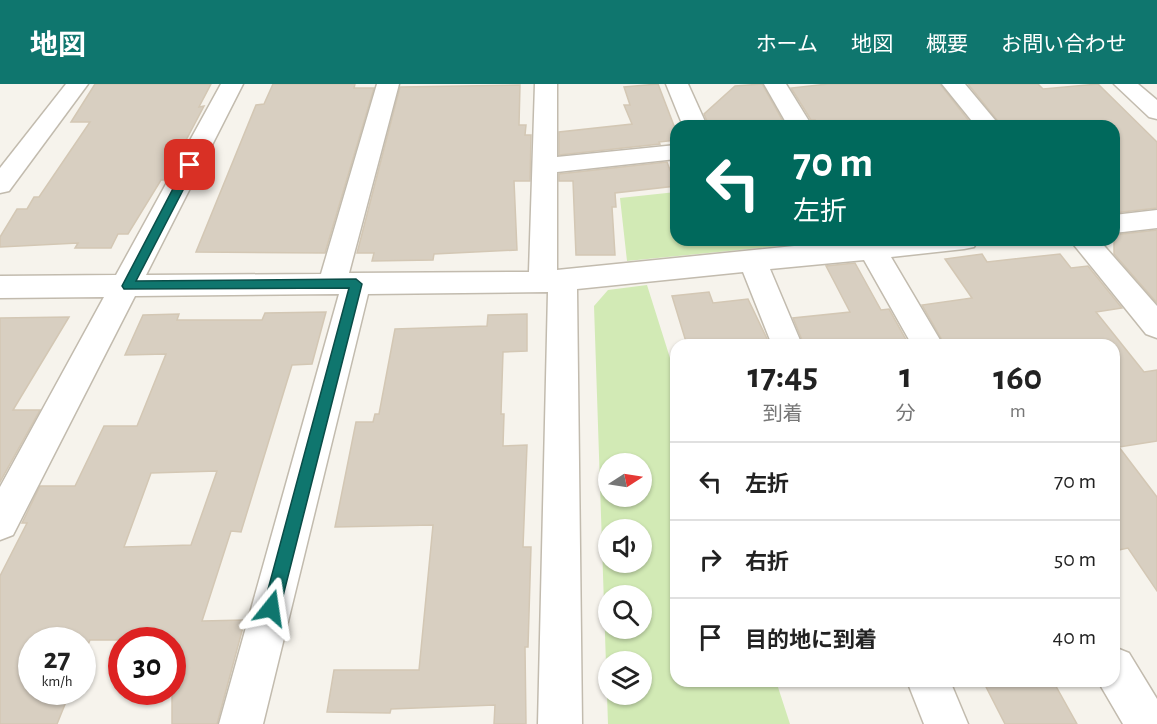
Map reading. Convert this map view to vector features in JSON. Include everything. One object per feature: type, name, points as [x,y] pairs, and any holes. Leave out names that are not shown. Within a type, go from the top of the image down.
[{"type":"street","points":[[0,185],[77,84]]},
{"type":"street","points":[[0,523],[128,286],[232,84]]},
{"type":"street","points":[[241,724],[344,284],[388,84]]},
{"type":"street","points":[[546,84],[544,166],[553,281],[560,724]]},
{"type":"street","points":[[677,84],[692,120]]},
{"type":"street","points":[[775,84],[796,120]]},
{"type":"street","points":[[953,84],[983,120]]},
{"type":"street","points":[[1125,84],[1157,112]]},
{"type":"street","points":[[544,166],[670,153]]},
{"type":"street","points":[[1120,223],[1157,219]]},
{"type":"street","points":[[0,287],[553,281],[753,261],[863,246]]},
{"type":"street","points":[[871,246],[925,339]]},
{"type":"street","points":[[1089,246],[1157,326]]},
{"type":"street","points":[[753,261],[786,339]]},
{"type":"street","points":[[1120,678],[1147,724]]},
{"type":"street","points":[[931,687],[946,724]]},
{"type":"green space","points":[[670,193],[670,246],[778,246],[627,261],[620,198]]},
{"type":"green space","points":[[647,285],[670,358],[670,687],[778,687],[790,724],[608,724],[607,705],[652,705],[652,651],[606,651],[605,639],[652,639],[652,585],[603,585],[603,573],[652,573],[652,519],[601,519],[601,507],[652,507],[652,453],[599,453],[594,306],[608,290]]},
{"type":"building","points":[[95,84],[211,84],[199,107],[204,106],[165,180],[161,180],[128,234],[118,234],[111,248],[75,248],[78,243],[0,247],[0,237],[17,209],[27,209],[34,197],[39,197],[90,122],[71,122]]},
{"type":"building","points":[[273,84],[355,84],[354,88],[374,88],[325,253],[196,252],[256,105],[264,104]]},
{"type":"building","points":[[658,84],[672,120],[670,141],[659,142],[660,144],[559,155],[559,132],[632,124],[624,105],[630,105],[624,87]]},
{"type":"building","points":[[762,84],[782,120],[706,120],[704,114],[735,86]]},
{"type":"building","points":[[828,84],[940,84],[968,120],[811,120],[791,88]]},
{"type":"building","points":[[968,84],[1038,84],[1043,89],[1098,84],[1157,142],[1157,208],[1120,212],[1120,120],[997,120]]},
{"type":"building","points":[[520,85],[519,125],[526,125],[525,135],[531,135],[530,181],[514,181],[517,250],[434,254],[433,260],[372,261],[374,253],[357,253],[400,87]]},
{"type":"building","points":[[667,162],[670,170],[670,187],[615,193],[616,207],[612,207],[615,255],[576,255],[573,181],[559,181],[559,174]]},
{"type":"building","points":[[1157,230],[1157,303],[1114,254],[1114,246],[1120,246],[1120,234]]},
{"type":"building","points":[[982,254],[987,262],[1060,254],[1071,268],[1088,266],[1122,308],[1096,312],[1118,339],[942,339],[922,305],[972,298],[945,259]]},
{"type":"building","points":[[855,263],[881,310],[889,309],[906,339],[802,339],[793,318],[850,312],[826,266]]},
{"type":"building","points":[[709,292],[713,303],[748,299],[767,339],[685,339],[672,296]]},
{"type":"building","points":[[326,312],[312,364],[292,365],[241,532],[231,531],[202,621],[245,620],[217,724],[172,724],[172,705],[186,705],[186,627],[108,627],[108,640],[96,640],[96,627],[18,627],[18,705],[65,705],[57,724],[0,724],[0,576],[27,523],[22,523],[40,486],[75,486],[104,426],[137,426],[166,354],[125,355],[143,315],[179,314],[177,320],[262,320],[265,313]],"holes":[[[217,471],[191,545],[124,547],[151,473]]]},
{"type":"building","points":[[527,314],[527,351],[503,352],[501,414],[504,414],[503,446],[527,445],[523,547],[531,547],[528,647],[525,647],[526,724],[494,724],[495,705],[391,709],[390,713],[327,712],[334,670],[419,670],[433,525],[335,527],[356,422],[373,422],[375,414],[379,414],[395,329],[487,326],[488,315]]},
{"type":"building","points":[[69,317],[13,410],[40,410],[0,482],[0,318]]},
{"type":"building","points":[[1120,342],[1144,372],[1157,370],[1157,441],[1120,447]]},
{"type":"building","points":[[1120,448],[1157,497],[1157,591],[1128,548],[1120,550]]},
{"type":"building","points":[[986,687],[1056,687],[1077,724],[1005,724]]},
{"type":"route","points":[[190,165],[128,286],[356,284],[271,608]]}]
